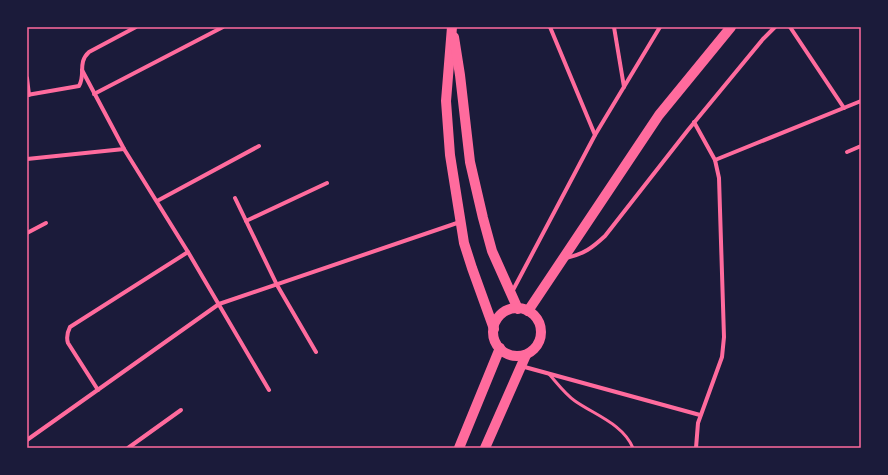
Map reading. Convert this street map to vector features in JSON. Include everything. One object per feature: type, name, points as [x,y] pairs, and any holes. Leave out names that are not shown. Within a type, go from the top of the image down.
[{"type":"main road","points":[[452,27],[446,101],[450,155],[464,243],[494,329]]},
{"type":"main road","points":[[452,27],[460,75],[470,162],[482,218],[492,251],[518,309]]},
{"type":"main road","points":[[528,311],[659,115],[731,27]]},
{"type":"main road","points":[[518,309],[528,311],[534,316],[539,322],[541,336],[538,344],[526,355],[510,355],[500,348],[494,337],[494,329],[496,321],[501,315],[507,311],[518,309]]},
{"type":"main road","points":[[459,448],[500,348]]},
{"type":"main road","points":[[485,448],[526,355]]},
{"type":"street","points":[[27,78],[28,95],[79,86],[82,81],[82,62],[85,56],[89,52],[136,27]]},
{"type":"street","points":[[94,94],[223,27]]},
{"type":"street","points":[[550,27],[595,135]]},
{"type":"street","points":[[614,27],[624,87]]},
{"type":"street","points":[[511,294],[595,135],[660,27]]},
{"type":"street","points":[[563,259],[581,254],[594,247],[605,236],[694,122],[763,39],[775,27]]},
{"type":"street","points":[[790,27],[844,108]]},
{"type":"street","points":[[82,70],[124,150],[188,252],[269,390]]},
{"type":"street","points":[[715,160],[861,101]]},
{"type":"street","points":[[694,122],[715,160],[719,178],[724,348],[700,415],[696,448]]},
{"type":"street","points":[[157,201],[259,146]]},
{"type":"street","points":[[847,152],[861,146]]},
{"type":"street","points":[[27,159],[124,150]]},
{"type":"street","points":[[246,221],[327,183]]},
{"type":"street","points":[[235,198],[277,285],[316,352]]},
{"type":"street","points":[[27,440],[219,304],[461,222]]},
{"type":"street","points":[[27,233],[46,223]]},
{"type":"street","points":[[98,390],[68,343],[66,338],[67,332],[70,328],[188,252]]},
{"type":"street","points":[[521,366],[700,415]]},
{"type":"street","points":[[128,448],[181,410]]},
{"type":"lane","points":[[549,374],[574,401],[615,426],[624,434],[633,448]]}]
